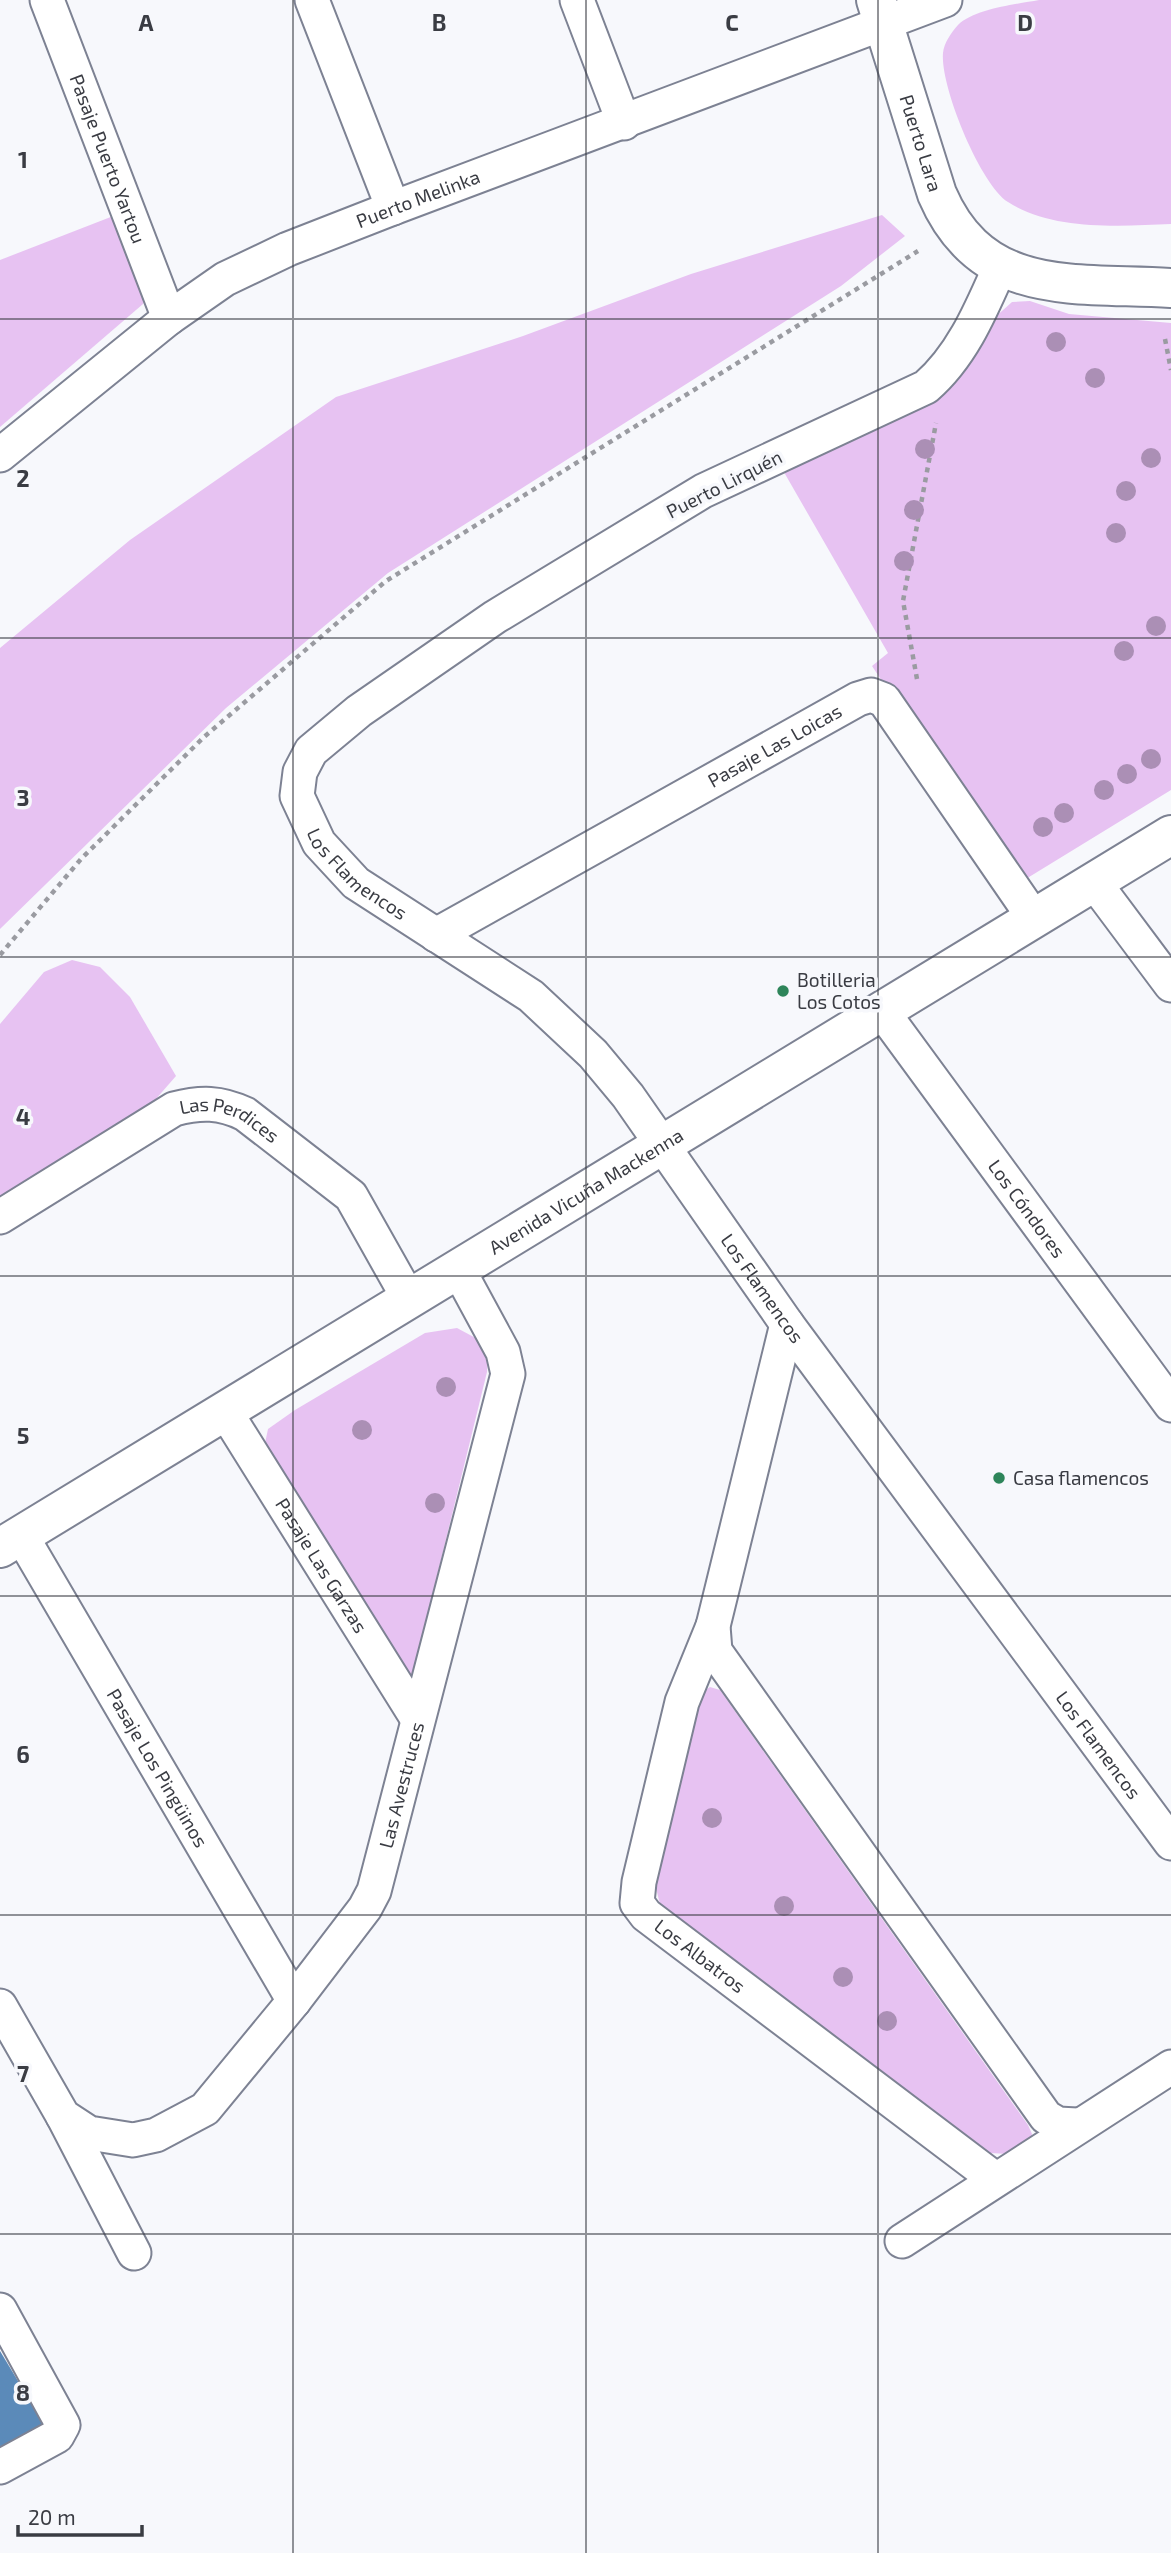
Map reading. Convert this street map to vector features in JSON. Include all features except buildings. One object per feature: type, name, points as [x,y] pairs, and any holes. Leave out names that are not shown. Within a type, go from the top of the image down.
[{"type":"street","name":"Pasaje Puerto Yartou","points":[[47,0],[169,318]]},
{"type":"street","points":[[312,0],[393,208]]},
{"type":"street","points":[[577,0],[624,123]]},
{"type":"street","name":"Puerto Melinka","points":[[0,455],[169,318],[225,279],[288,249],[624,123],[879,11],[945,0]]},
{"type":"street","name":"Puerto Lara","points":[[879,11],[937,194],[949,223],[968,246],[1000,267]]},
{"type":"street","points":[[1000,267],[1034,279],[1171,288]]},
{"type":"street","name":"Puerto Lirquén","points":[[296,796],[300,772],[311,751],[359,711],[495,617],[703,491],[909,397],[942,373],[971,329],[1000,267]]},
{"type":"street","name":"Pasaje Las Loicas","points":[[436,935],[858,699],[871,695],[884,701],[1034,918]]},
{"type":"street","name":"Los Flamencos","points":[[296,796],[319,843],[356,883],[523,990],[564,1024],[593,1054],[628,1096],[786,1324],[1171,1843]]},
{"type":"street","name":"Avenida Vicuña Mackenna","points":[[11,1542],[1171,835]]},
{"type":"street","points":[[1094,882],[1171,985]]},
{"type":"street","name":"Los Cóndores","points":[[882,1011],[1171,1405]]},
{"type":"street","name":"Las Perdices","points":[[0,1217],[174,1109],[198,1103],[225,1105],[245,1114],[351,1196],[408,1299]]},
{"type":"street","name":"Las Avestruces","points":[[63,2116],[89,2133],[133,2140],[156,2135],[205,2109],[294,2001],[365,1908],[374,1891],[508,1374],[503,1352],[458,1269]]},
{"type":"street","name":"Los Albatros","points":[[786,1324],[713,1626],[682,1702],[639,1882],[637,1903],[646,1915],[995,2179]]},
{"type":"street","name":"Pasaje Las Garzas","points":[[225,1411],[417,1718]]},
{"type":"street","name":"Pasaje Los Pingüinos","points":[[11,1542],[294,2001]]},
{"type":"street","name":"Los Albatros","points":[[713,1626],[715,1651],[1046,2116],[1058,2124],[1077,2125]]},
{"type":"street","name":"Las Avestruces","points":[[0,2006],[63,2116],[134,2253]]},
{"type":"street","points":[[902,2241],[1077,2125],[1171,2067]]},
{"type":"street","points":[[0,2311],[64,2425],[58,2436],[0,2467]]},
{"type":"path","points":[[0,955],[81,859],[204,737],[386,581],[918,251]]},
{"type":"path","points":[[1165,339],[1171,370]]},
{"type":"path","points":[[918,684],[903,601],[942,373]]},
{"type":"shaded area","points":[[1039,0],[1171,0],[1171,224],[1087,225],[1045,218],[1008,202],[997,192],[974,156],[948,88],[943,53],[946,42],[965,19],[996,8]]},
{"type":"shaded area","points":[[121,213],[146,296],[143,304],[0,427],[0,260]]},
{"type":"shaded area","points":[[882,215],[905,236],[841,286],[388,573],[226,708],[0,929],[0,648],[130,540],[336,397],[523,336],[691,274]]},
{"type":"shaded area","points":[[1030,301],[1069,314],[1171,323],[1171,790],[1016,885],[872,666],[888,653],[781,467],[869,430],[1012,302]]},
{"type":"shaded area","points":[[72,960],[100,967],[130,997],[176,1076],[148,1108],[0,1199],[0,1024],[44,972]]},
{"type":"shaded area","points":[[457,1328],[483,1342],[488,1355],[487,1372],[412,1678],[405,1675],[264,1448],[268,1429],[295,1410],[425,1333]]},
{"type":"shaded area","points":[[710,1687],[720,1690],[1028,2125],[1032,2134],[1030,2142],[1008,2154],[990,2153],[685,1927],[660,1904],[652,1873],[701,1693]]},
{"type":"place","name":"Botilleria Los Cotos","points":[[783,991]]},
{"type":"place","name":"Casa flamencos","points":[[999,1478]]}]
